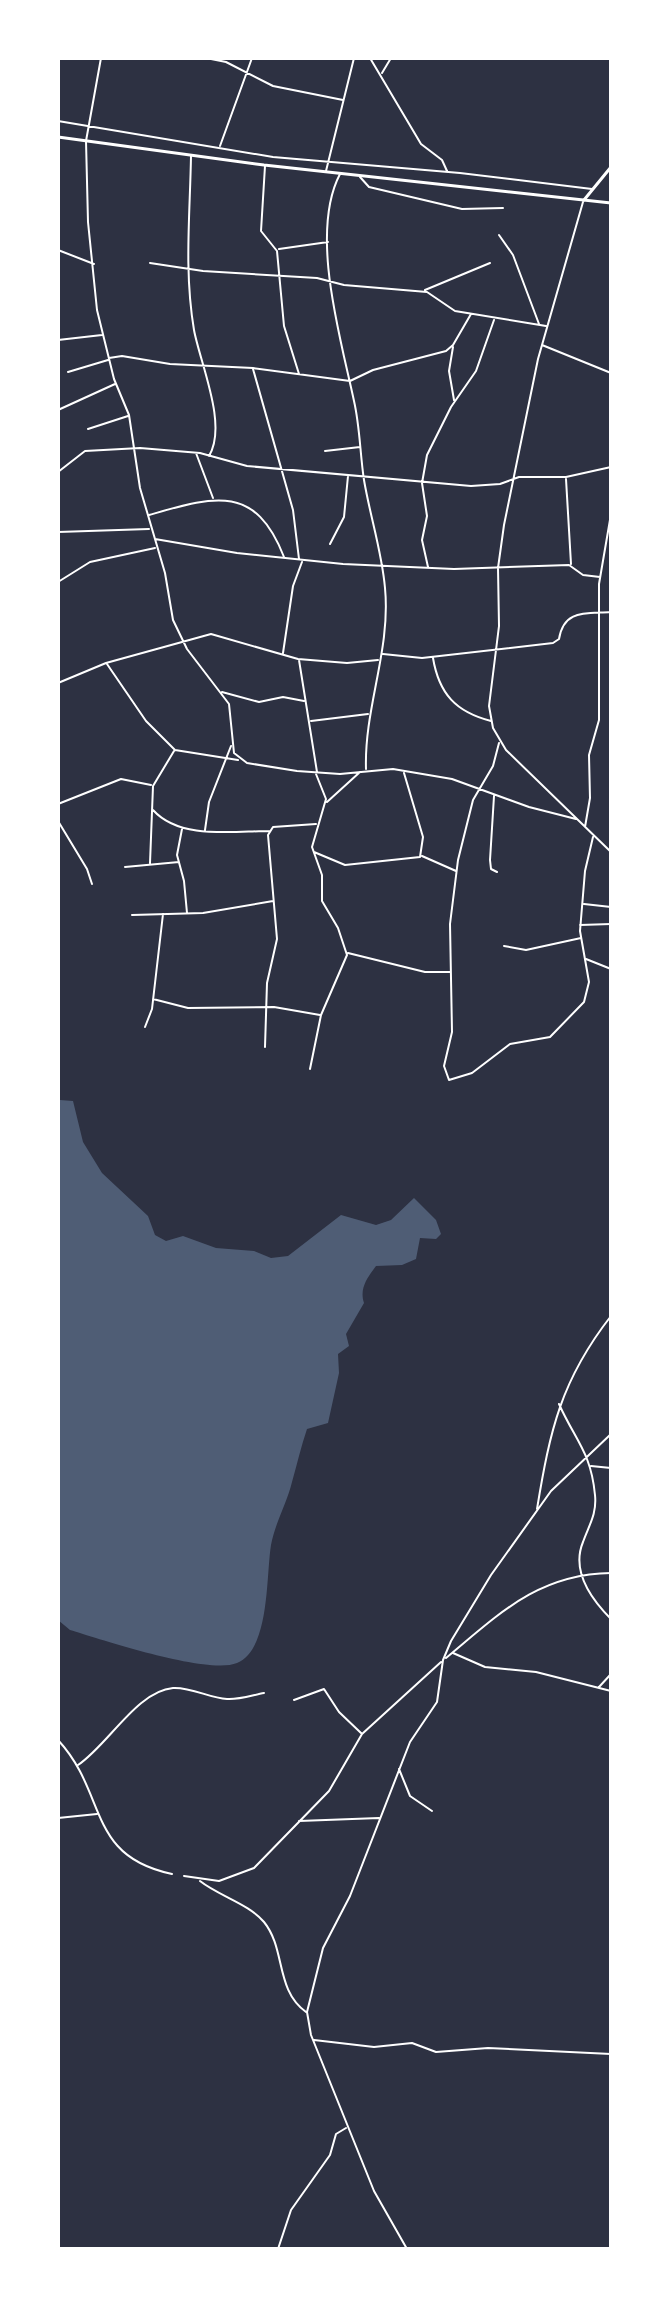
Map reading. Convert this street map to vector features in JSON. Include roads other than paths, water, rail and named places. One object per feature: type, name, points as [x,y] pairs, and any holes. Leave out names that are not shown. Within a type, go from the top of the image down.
[{"type":"main road","points":[[58,137],[264,165],[611,203]]},
{"type":"main road","points":[[584,200],[611,167]]},
{"type":"street","points":[[101,58],[86,141],[94,295],[108,359],[129,415],[146,515],[157,548],[168,601],[183,641],[222,692],[231,712],[232,745],[240,761]]},
{"type":"street","points":[[206,58],[226,62],[273,86],[343,100]]},
{"type":"street","points":[[220,147],[252,58]]},
{"type":"street","points":[[326,171],[326,160],[354,58]]},
{"type":"street","points":[[370,58],[403,117],[426,150],[442,160],[447,172]]},
{"type":"street","points":[[381,74],[391,58]]},
{"type":"street","points":[[58,121],[273,157],[447,172],[594,190]]},
{"type":"street","points":[[191,155],[186,243],[194,329],[214,396],[216,440],[209,456]]},
{"type":"street","points":[[264,165],[261,231],[276,249],[284,326],[299,375]]},
{"type":"street","points":[[340,173],[331,198],[329,242],[333,312],[350,381],[363,477],[386,603],[381,654],[366,735],[367,771]]},
{"type":"street","points":[[358,174],[369,187],[382,191],[462,209],[503,208]]},
{"type":"street","points":[[584,200],[541,344],[514,479],[498,568],[497,647],[488,694],[499,741],[611,852]]},
{"type":"street","points":[[499,235],[513,255],[540,326]]},
{"type":"street","points":[[276,249],[329,242]]},
{"type":"street","points":[[58,250],[94,264]]},
{"type":"street","points":[[150,263],[430,293],[450,309],[547,326]]},
{"type":"street","points":[[422,292],[490,263]]},
{"type":"street","points":[[454,401],[449,371],[453,345],[471,314]]},
{"type":"street","points":[[428,569],[422,541],[427,513],[422,483],[427,455],[454,401],[476,371],[494,319]]},
{"type":"street","points":[[58,340],[103,335]]},
{"type":"street","points":[[541,344],[611,373]]},
{"type":"street","points":[[68,372],[122,356],[350,381],[373,370],[444,352],[453,345]]},
{"type":"street","points":[[253,368],[293,510],[301,559],[293,586],[283,654]]},
{"type":"street","points":[[58,410],[116,383]]},
{"type":"street","points":[[88,429],[129,415]]},
{"type":"street","points":[[325,451],[361,447]]},
{"type":"street","points":[[58,472],[85,451],[135,448],[196,453],[247,466],[486,486],[514,479],[566,477],[611,467]]},
{"type":"street","points":[[196,453],[214,499]]},
{"type":"street","points":[[330,544],[344,517],[348,475]]},
{"type":"street","points":[[566,477],[571,565]]},
{"type":"street","points":[[146,515],[214,499],[258,511],[284,558]]},
{"type":"street","points":[[585,828],[590,798],[589,755],[599,720],[600,577],[611,514]]},
{"type":"street","points":[[58,532],[150,529]]},
{"type":"street","points":[[153,538],[284,558],[428,569],[571,565],[583,575],[600,577]]},
{"type":"street","points":[[58,582],[90,562],[157,548]]},
{"type":"street","points":[[381,654],[433,657],[556,642],[562,625],[569,618],[611,612]]},
{"type":"street","points":[[58,683],[106,663],[148,655],[183,641],[218,634],[298,659],[347,663],[380,660]]},
{"type":"street","points":[[433,657],[438,681],[449,699],[464,712],[492,721]]},
{"type":"street","points":[[298,659],[316,773],[325,791],[326,803]]},
{"type":"street","points":[[106,663],[146,721],[175,750],[316,773],[388,769],[452,779],[576,819]]},
{"type":"street","points":[[222,692],[259,702],[283,697],[306,701]]},
{"type":"street","points":[[310,721],[371,713]]},
{"type":"street","points":[[499,741],[493,766],[477,789],[456,871],[450,924],[452,1032],[444,1066],[449,1080],[468,1075],[510,1044],[550,1037],[584,1002],[589,982],[580,925],[594,836]]},
{"type":"street","points":[[205,830],[209,802],[232,745]]},
{"type":"street","points":[[150,863],[153,786],[175,750]]},
{"type":"street","points":[[310,1069],[321,1015],[347,953],[336,923],[322,901],[322,875],[311,845],[326,803],[360,772]]},
{"type":"street","points":[[404,772],[423,837],[420,856]]},
{"type":"street","points":[[58,804],[121,779],[153,786]]},
{"type":"street","points":[[494,795],[489,856],[491,869],[497,872]]},
{"type":"street","points":[[153,810],[162,820],[183,828],[205,830],[270,831],[273,827],[316,824]]},
{"type":"street","points":[[58,821],[89,872],[92,884]]},
{"type":"street","points":[[183,828],[177,844],[187,914]]},
{"type":"street","points":[[265,1047],[267,983],[277,939],[270,831]]},
{"type":"street","points":[[314,852],[345,865],[420,856],[456,871]]},
{"type":"street","points":[[125,867],[179,862]]},
{"type":"street","points":[[132,915],[234,910],[275,900]]},
{"type":"street","points":[[583,904],[611,907]]},
{"type":"street","points":[[145,1027],[153,999],[163,914]]},
{"type":"street","points":[[580,925],[611,924]]},
{"type":"street","points":[[504,946],[526,950],[581,938]]},
{"type":"street","points":[[347,953],[425,972],[451,972]]},
{"type":"street","points":[[585,958],[611,969]]},
{"type":"street","points":[[153,999],[188,1008],[266,1007],[321,1015]]},
{"type":"street","points":[[537,1511],[559,1404],[592,1340],[611,1316]]},
{"type":"street","points":[[559,1404],[587,1454],[590,1466],[595,1512],[578,1557],[582,1574],[595,1603],[611,1619]]},
{"type":"street","points":[[407,2249],[374,2191],[312,2040],[307,2012],[323,1948],[348,1902],[399,1768],[417,1731],[437,1702],[443,1660],[491,1575],[560,1480],[611,1434]]},
{"type":"street","points":[[590,1466],[611,1468]]},
{"type":"street","points":[[199,1881],[219,1881],[244,1875],[329,1791],[362,1734],[452,1652],[516,1602],[560,1579],[611,1573]]},
{"type":"street","points":[[452,1652],[485,1667],[536,1672],[611,1691]]},
{"type":"street","points":[[598,1688],[611,1674]]},
{"type":"street","points":[[78,1765],[100,1747],[139,1705],[163,1690],[184,1689],[229,1700],[264,1693]]},
{"type":"street","points":[[294,1700],[324,1689],[339,1712],[362,1734]]},
{"type":"street","points":[[58,1740],[78,1765],[113,1844],[128,1859],[172,1874]]},
{"type":"street","points":[[399,1768],[410,1796],[432,1811]]},
{"type":"street","points":[[58,1818],[99,1814]]},
{"type":"street","points":[[299,1821],[381,1817]]},
{"type":"street","points":[[184,1876],[199,1881],[264,1922],[274,1940],[289,1994],[307,2012]]},
{"type":"street","points":[[312,2040],[374,2047],[412,2043],[436,2052],[488,2048],[611,2054]]},
{"type":"street","points":[[278,2249],[291,2210],[327,2161],[336,2134],[348,2127]]},
{"type":"water","points":[[58,1092],[60,1100],[73,1101],[83,1142],[102,1173],[148,1216],[155,1235],[166,1241],[183,1236],[216,1248],[254,1251],[271,1258],[288,1256],[341,1215],[376,1225],[391,1220],[414,1198],[436,1220],[441,1234],[436,1239],[420,1238],[416,1259],[402,1265],[376,1266],[365,1283],[364,1303],[346,1334],[349,1346],[338,1354],[339,1373],[328,1423],[307,1429],[273,1537],[264,1610],[256,1643],[248,1655],[237,1663],[203,1664],[155,1655],[70,1630],[58,1620]]}]
